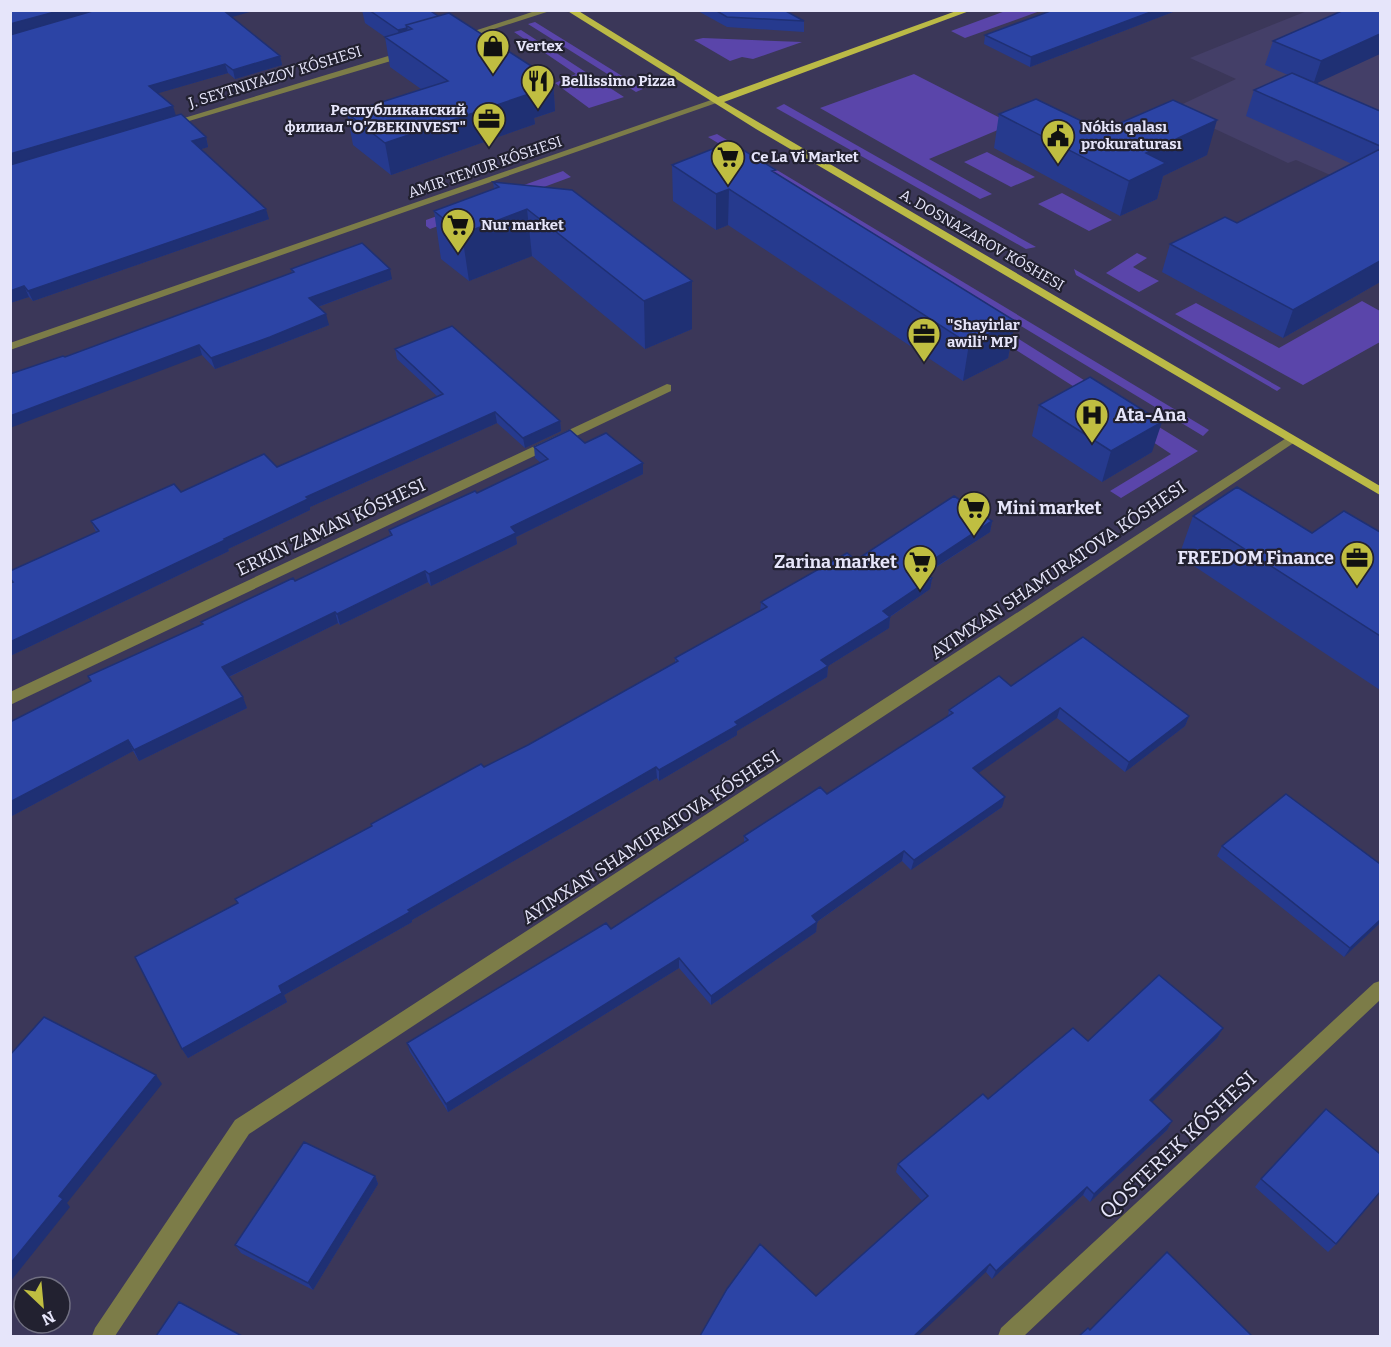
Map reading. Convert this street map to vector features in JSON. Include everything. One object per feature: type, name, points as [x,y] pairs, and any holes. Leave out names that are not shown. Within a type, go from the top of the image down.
[{"type":"main road","name":"A. DOSNAZAROV KÓSHESI","points":[[570,10],[717,101],[1380,491]]},
{"type":"main road","name":"AMIR TEMUR KÓSHESI","points":[[717,101],[968,10]]},
{"type":"street","points":[[455,39],[549,10]]},
{"type":"street","name":"J. SEYTNIYAZOV KÓSHESI","points":[[159,127],[421,49]]},
{"type":"street","name":"AMIR TEMUR KÓSHESI","points":[[10,347],[717,101]]},
{"type":"street","name":"ERKIN ZAMAN KÓSHESI","points":[[10,699],[667,388]]},
{"type":"street","points":[[103,1336],[243,1127],[995,636],[1291,439]]},
{"type":"street","name":"QOSTEREK KÓSHESI","points":[[1009,1336],[1380,989]]},
{"type":"shaded area","points":[[1008,10],[1040,11],[965,38],[951,31]]},
{"type":"shaded area","points":[[1307,11],[1380,11],[1380,191],[1344,181],[1296,160],[1288,163],[1172,109],[1236,79],[1190,58]]},
{"type":"shaded area","points":[[535,22],[643,89],[636,92],[528,24]]},
{"type":"shaded area","points":[[521,30],[624,97],[589,108],[555,83],[576,74],[514,32]]},
{"type":"shaded area","points":[[703,38],[802,42],[753,59],[742,57],[730,61],[694,40]]},
{"type":"shaded area","points":[[914,74],[1012,124],[929,159],[992,194],[980,199],[820,108]]},
{"type":"shaded area","points":[[784,104],[1036,247],[1026,249],[776,108]]},
{"type":"shaded area","points":[[717,134],[1209,430],[1203,436],[708,137]]},
{"type":"shaded area","points":[[987,152],[1035,177],[1011,187],[964,162]]},
{"type":"shaded area","points":[[563,171],[571,177],[430,229],[426,226],[426,220]]},
{"type":"shaded area","points":[[1062,193],[1112,220],[1089,231],[1038,204]]},
{"type":"shaded area","points":[[1137,253],[1147,258],[1133,267],[1159,281],[1139,292],[1106,273]]},
{"type":"shaded area","points":[[1074,269],[1281,388],[1277,391],[1076,275]]},
{"type":"shaded area","points":[[1362,301],[1380,311],[1380,342],[1303,385],[1175,314],[1196,303],[1279,348]]},
{"type":"shaded area","points":[[992,322],[1106,394],[1095,400],[981,328]]},
{"type":"shaded area","points":[[1159,427],[1198,451],[1121,498],[1110,491],[1171,454],[1144,436]]},
{"type":"building","points":[[10,10],[62,10],[10,24]]},
{"type":"building","points":[[96,10],[223,10],[280,56],[233,70],[225,64],[149,86],[173,106],[10,154],[10,35]]},
{"type":"building","points":[[369,10],[429,10],[438,16],[406,25],[407,28],[398,30]]},
{"type":"building","points":[[715,10],[784,10],[804,21],[727,17]]},
{"type":"building","points":[[1053,10],[1156,10],[1031,57],[985,35]]},
{"type":"building","points":[[1344,10],[1380,10],[1380,34],[1321,61],[1273,41]]},
{"type":"building","points":[[449,13],[553,80],[526,89],[532,93],[385,143],[347,113],[448,81],[385,37],[412,29],[406,25]]},
{"type":"building","points":[[1292,73],[1380,111],[1380,146],[1254,90]]},
{"type":"building","points":[[1036,99],[1102,131],[1173,100],[1217,120],[1146,153],[1166,163],[1129,181],[999,114]]},
{"type":"building","points":[[181,114],[206,137],[192,141],[266,209],[28,291],[24,286],[10,291],[10,165]]},
{"type":"building","points":[[725,144],[735,145],[776,170],[772,171],[1015,321],[969,344],[729,189],[716,194],[672,165]]},
{"type":"building","points":[[1380,149],[1380,261],[1293,310],[1170,244],[1225,217],[1237,223]]},
{"type":"building","points":[[493,182],[572,190],[692,281],[644,301],[527,209],[462,234],[434,211],[499,187]]},
{"type":"building","points":[[362,243],[390,269],[309,298],[326,314],[211,358],[199,345],[10,416],[10,374],[65,357],[294,272],[291,269]]},
{"type":"building","points":[[452,326],[560,421],[523,438],[495,412],[306,497],[308,499],[225,540],[10,642],[10,583],[13,582],[10,578],[10,571],[99,531],[91,521],[174,484],[181,492],[264,454],[277,467],[443,394],[395,349]]},
{"type":"building","points":[[1090,377],[1162,422],[1111,451],[1039,405]]},
{"type":"building","points":[[570,430],[585,443],[606,433],[643,463],[511,527],[516,533],[429,574],[425,571],[337,614],[335,612],[222,667],[243,697],[134,750],[128,740],[10,802],[10,722],[91,681],[88,676],[203,624],[201,622],[293,578],[295,581],[392,535],[389,530],[475,491],[477,493],[548,459],[534,447]]},
{"type":"building","points":[[1237,487],[1312,533],[1344,511],[1380,532],[1380,636],[1193,516]]},
{"type":"building","points":[[954,496],[992,521],[919,569],[932,578],[883,611],[890,617],[821,660],[828,666],[735,722],[738,725],[659,770],[656,767],[408,910],[410,912],[279,986],[282,993],[182,1049],[135,957],[238,903],[235,899],[372,826],[371,824],[481,764],[484,767],[528,745],[678,661],[675,658],[767,607],[761,602],[847,553],[856,560]]},
{"type":"building","points":[[1083,637],[1189,716],[1129,762],[1060,708],[973,768],[1005,797],[914,860],[904,851],[812,916],[817,922],[711,996],[679,958],[446,1104],[407,1043],[606,923],[611,929],[748,840],[744,836],[820,787],[827,794],[953,713],[949,710],[999,676],[1011,686]]},
{"type":"building","points":[[1286,794],[1380,864],[1380,920],[1350,948],[1222,846]]},
{"type":"building","points":[[1159,975],[1223,1028],[1150,1100],[1172,1121],[1094,1194],[1087,1187],[996,1271],[990,1264],[914,1336],[700,1336],[727,1289],[760,1244],[816,1296],[928,1196],[898,1164],[983,1094],[988,1099],[1073,1028],[1088,1041]]},
{"type":"building","points":[[44,1017],[156,1075],[59,1196],[63,1199],[10,1264],[10,1055]]},
{"type":"building","points":[[1326,1109],[1380,1154],[1380,1192],[1336,1244],[1261,1179]]},
{"type":"building","points":[[304,1142],[375,1176],[308,1283],[235,1245]]},
{"type":"building","points":[[1167,1252],[1252,1336],[1079,1336],[1088,1328],[1090,1330]]},
{"type":"building","points":[[179,1302],[242,1336],[156,1336]]},
{"type":"place","name":"Vertex","points":[[493,75]]},
{"type":"place","name":"Bellissimo Pizza","points":[[538,110]]},
{"type":"place","name":"Республиканский филиал \"O'ZBEKINVEST\"","points":[[489,148]]},
{"type":"place","name":"Nókis qalası prokuraturası","points":[[1058,165]]},
{"type":"place","name":"Ce La Vi Market","points":[[728,186]]},
{"type":"place","name":"Nur market","points":[[458,254]]},
{"type":"place","name":"\"Shayirlar awili\" MPJ","points":[[924,363]]},
{"type":"place","name":"Ata-Ana","points":[[1092,444]]},
{"type":"place","name":"Mini market","points":[[974,537]]},
{"type":"place","name":"FREEDOM Finance","points":[[1357,587]]},
{"type":"place","name":"Zarina market","points":[[920,591]]}]
